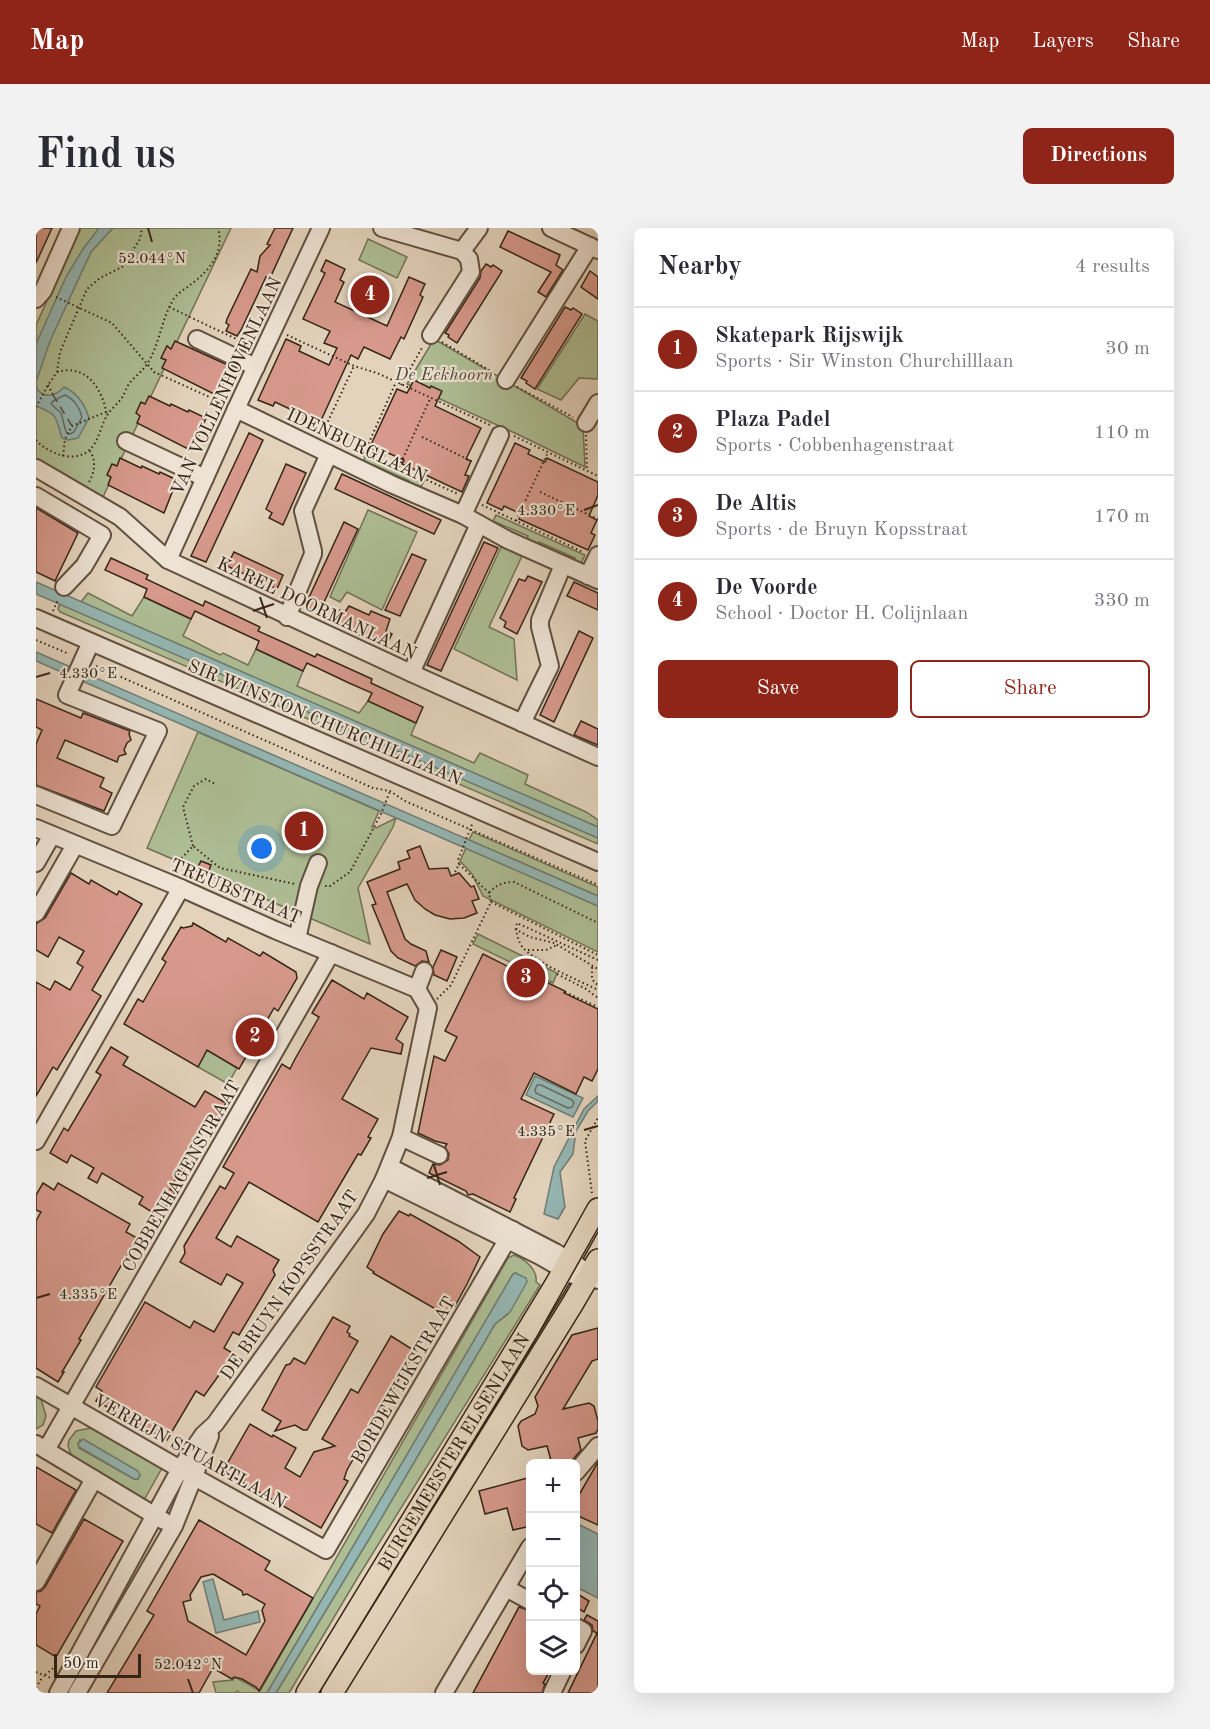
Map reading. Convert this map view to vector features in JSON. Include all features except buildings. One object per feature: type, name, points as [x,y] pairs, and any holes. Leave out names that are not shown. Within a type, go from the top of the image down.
[{"type":"main road","name":"BURGEMEESTER ELSENLAAN","points":[[307,1693],[567,1265],[595,1201]]},
{"type":"main road","name":"BURGEMEESTER ELSENLAAN","points":[[332,1693],[573,1303],[595,1272]]},
{"type":"street","points":[[36,299],[72,228]]},
{"type":"street","name":"VAN VOLLENHOVENLAAN","points":[[168,560],[321,228]]},
{"type":"street","points":[[382,228],[462,251],[469,259],[471,272],[431,335]]},
{"type":"street","points":[[462,251],[479,228]]},
{"type":"street","points":[[506,380],[594,248],[551,228]]},
{"type":"street","points":[[197,339],[256,367]]},
{"type":"street","points":[[586,423],[598,404]]},
{"type":"street","name":"IDENBURGLAAN","points":[[236,409],[358,468],[463,515],[508,540],[593,578]]},
{"type":"street","points":[[463,515],[500,435]]},
{"type":"street","points":[[126,441],[205,478]]},
{"type":"street","points":[[287,617],[313,554],[303,511],[323,451]]},
{"type":"street","name":"KAREL DOORMANLAAN","points":[[37,470],[120,517],[168,560],[411,674],[598,757]]},
{"type":"street","points":[[36,496],[102,535],[84,566],[64,587]]},
{"type":"street","points":[[411,674],[479,524]]},
{"type":"street","points":[[593,578],[598,555]]},
{"type":"street","points":[[522,723],[550,666],[540,620],[563,565]]},
{"type":"street","name":"SIR WINSTON CHURCHILLLAAN","points":[[36,618],[598,862]]},
{"type":"street","points":[[36,795],[112,826],[158,731],[67,695],[90,642]]},
{"type":"street","name":"TREUBSTRAAT","points":[[36,828],[419,990]]},
{"type":"street","points":[[36,863],[52,835]]},
{"type":"street","points":[[36,913],[75,845]]},
{"type":"street","points":[[297,939],[309,886],[318,863]]},
{"type":"street","points":[[36,1141],[176,886]]},
{"type":"street","name":"COBBENHAGENSTRAAT","points":[[41,1447],[71,1406],[331,953]]},
{"type":"street","points":[[424,971],[419,990],[433,1010]]},
{"type":"street","name":"DE BRUYN KOPSSTRAAT","points":[[58,1693],[155,1515],[187,1473],[215,1424],[366,1214],[387,1173],[401,1137],[433,1010]]},
{"type":"street","points":[[401,1137],[439,1155]]},
{"type":"street","points":[[387,1173],[567,1265],[595,1272]]},
{"type":"street","name":"BORDEWIJKSTRAAT","points":[[326,1550],[510,1235]]},
{"type":"street","name":"VERRIJN STUARTLAAN","points":[[36,1386],[326,1550]]},
{"type":"street","points":[[580,1467],[598,1446]]},
{"type":"street","points":[[41,1447],[174,1526]]},
{"type":"street","name":"DE BRUYN KOPSSTRAAT","points":[[77,1693],[174,1526],[187,1473]]},
{"type":"street","points":[[36,1582],[94,1479]]},
{"type":"street","points":[[444,1693],[526,1556]]},
{"type":"street","points":[[507,1588],[526,1598]]},
{"type":"street","points":[[552,1693],[561,1675]]},
{"type":"path","points":[[36,407],[57,372],[60,352],[87,289],[100,278],[122,267],[140,239],[142,228]]},
{"type":"path","points":[[36,440],[53,453],[63,456],[77,456],[90,451],[106,414],[147,364],[155,349],[163,319],[174,297],[201,276],[216,257],[220,237],[218,228]]},
{"type":"path","points":[[54,295],[112,323],[154,372],[236,409]]},
{"type":"path","points":[[169,307],[263,351]]},
{"type":"path","points":[[273,330],[401,385],[431,335]]},
{"type":"path","points":[[323,451],[354,366]]},
{"type":"path","points":[[57,372],[71,370],[84,374],[97,387],[105,402],[106,414]]},
{"type":"path","points":[[374,377],[377,373]]},
{"type":"path","points":[[358,468],[396,382]]},
{"type":"path","points":[[48,384],[53,395]]},
{"type":"path","points":[[399,467],[431,398]]},
{"type":"path","points":[[63,456],[65,439],[72,426],[89,418],[106,414]]},
{"type":"path","points":[[586,423],[587,471]]},
{"type":"path","points":[[422,437],[486,468]]},
{"type":"path","points":[[82,494],[94,469],[93,456],[90,451]]},
{"type":"path","points":[[516,521],[548,452]]},
{"type":"path","points":[[540,492],[598,519]]},
{"type":"path","points":[[36,640],[79,669],[373,788],[390,791],[405,801],[598,885]]},
{"type":"path","points":[[216,784],[206,779],[194,786],[183,807],[192,846],[220,868],[309,886],[330,886],[350,872],[381,814],[392,786]]},
{"type":"path","points":[[455,872],[468,836]]},
{"type":"path","points":[[176,886],[178,862],[192,846]]},
{"type":"path","points":[[458,862],[489,893],[491,902],[497,907],[598,955]]},
{"type":"path","points":[[489,893],[505,882],[514,882],[598,922]]},
{"type":"path","points":[[433,1010],[451,985],[491,902]]},
{"type":"path","points":[[512,922],[598,960]]},
{"type":"path","points":[[517,923],[515,929],[522,947],[546,964],[598,990]]},
{"type":"path","points":[[515,929],[530,937],[557,945],[598,969]]},
{"type":"path","points":[[526,950],[546,950],[557,945]]},
{"type":"path","points":[[592,966],[592,981],[598,985]]},
{"type":"path","points":[[556,974],[586,989],[598,999]]},
{"type":"path","points":[[565,992],[598,1007]]},
{"type":"path","points":[[595,1201],[585,1141],[598,1118]]},
{"type":"path","points":[[36,1672],[43,1676],[36,1688]]},
{"type":"green space","points":[[80,228],[231,228],[102,499],[36,462],[36,325]]},
{"type":"green space","points":[[368,239],[407,257],[397,278],[359,260]]},
{"type":"green space","points":[[585,314],[598,321],[598,379],[579,378],[561,400],[537,389]]},
{"type":"green space","name":"De Eekhoorn","points":[[434,339],[583,426],[585,467],[407,384]]},
{"type":"green space","points":[[366,454],[424,481],[421,487],[416,485],[414,488],[408,485],[409,481],[374,465],[372,468],[365,466]]},
{"type":"green space","points":[[368,510],[417,532],[382,610],[347,592],[340,602],[330,597]]},
{"type":"green space","points":[[496,515],[585,555],[580,565],[574,562],[575,558],[539,542],[537,545],[527,540],[528,536],[493,521]]},
{"type":"green space","points":[[502,545],[523,554],[489,627],[514,639],[517,680],[454,649]]},
{"type":"green space","points":[[88,593],[132,616],[144,597],[191,619],[183,636],[220,655],[223,653],[248,665],[256,649],[303,671],[297,686],[359,713],[368,701],[416,723],[411,735],[474,763],[480,753],[528,775],[525,784],[586,812],[598,820],[598,827],[81,602]]},
{"type":"green space","points":[[60,604],[598,838],[598,844],[60,612],[58,609]]},
{"type":"green space","points":[[198,732],[379,811],[372,827],[376,828],[396,818],[358,888],[370,944],[147,848]]},
{"type":"green space","points":[[473,832],[598,887],[598,896],[469,840]]},
{"type":"green space","points":[[466,848],[598,906],[598,952],[483,896],[472,874],[460,861]]},
{"type":"green space","points":[[478,934],[557,973],[553,983],[473,944]]},
{"type":"green space","points":[[207,1050],[237,1068],[228,1084],[198,1067]]},
{"type":"green space","points":[[514,1255],[530,1266],[535,1273],[536,1282],[540,1285],[358,1577],[289,1693],[276,1693],[495,1324],[508,1314],[516,1273],[513,1274],[267,1693],[237,1691],[236,1693],[216,1693],[213,1682],[233,1680],[235,1677],[260,1691],[508,1258]]},
{"type":"green space","points":[[36,1396],[41,1399],[46,1416],[43,1425],[36,1429]]},
{"type":"green space","points":[[91,1428],[162,1468],[144,1500],[73,1460],[68,1446],[69,1440],[76,1431]],"holes":[[[80,1440],[140,1475],[138,1479],[134,1479],[79,1448]]]},
{"type":"water","points":[[99,228],[113,228],[91,252],[50,341],[36,382],[36,344],[66,277]]},
{"type":"water","points":[[36,382],[37,389],[43,394],[58,393],[64,387],[80,400],[89,418],[78,438],[68,440],[62,438],[55,417],[36,406]]},
{"type":"water","points":[[36,582],[598,827],[598,838],[36,594]]},
{"type":"water","points":[[36,652],[598,896],[598,906],[36,661]]},
{"type":"water","points":[[535,1076],[583,1098],[573,1117],[526,1095]]},
{"type":"water","points":[[598,1096],[598,1101],[588,1111],[576,1131],[573,1154],[560,1172],[565,1207],[558,1219],[544,1214],[554,1167],[584,1109]]},
{"type":"water","points":[[513,1274],[526,1278],[527,1282],[510,1312],[495,1324],[276,1693],[267,1693]]},
{"type":"water","points":[[83,1439],[138,1471],[140,1475],[138,1479],[134,1479],[79,1447],[78,1444]]},
{"type":"water","points":[[580,1525],[598,1534],[598,1598],[580,1589]]},
{"type":"water","points":[[213,1579],[224,1620],[258,1611],[260,1622],[216,1633],[203,1582]]},
{"type":"ferry route","points":[[53,395],[72,426]]},
{"type":"tram line","points":[[319,1693],[535,1340],[598,1228]]},
{"type":"place","name":"De Voorde","points":[[370,295]]},
{"type":"place","name":"Skatepark Rijswijk","points":[[304,831]]},
{"type":"place","name":"De Altis","points":[[526,978]]},
{"type":"place","name":"Plaza Padel","points":[[255,1037]]}]
